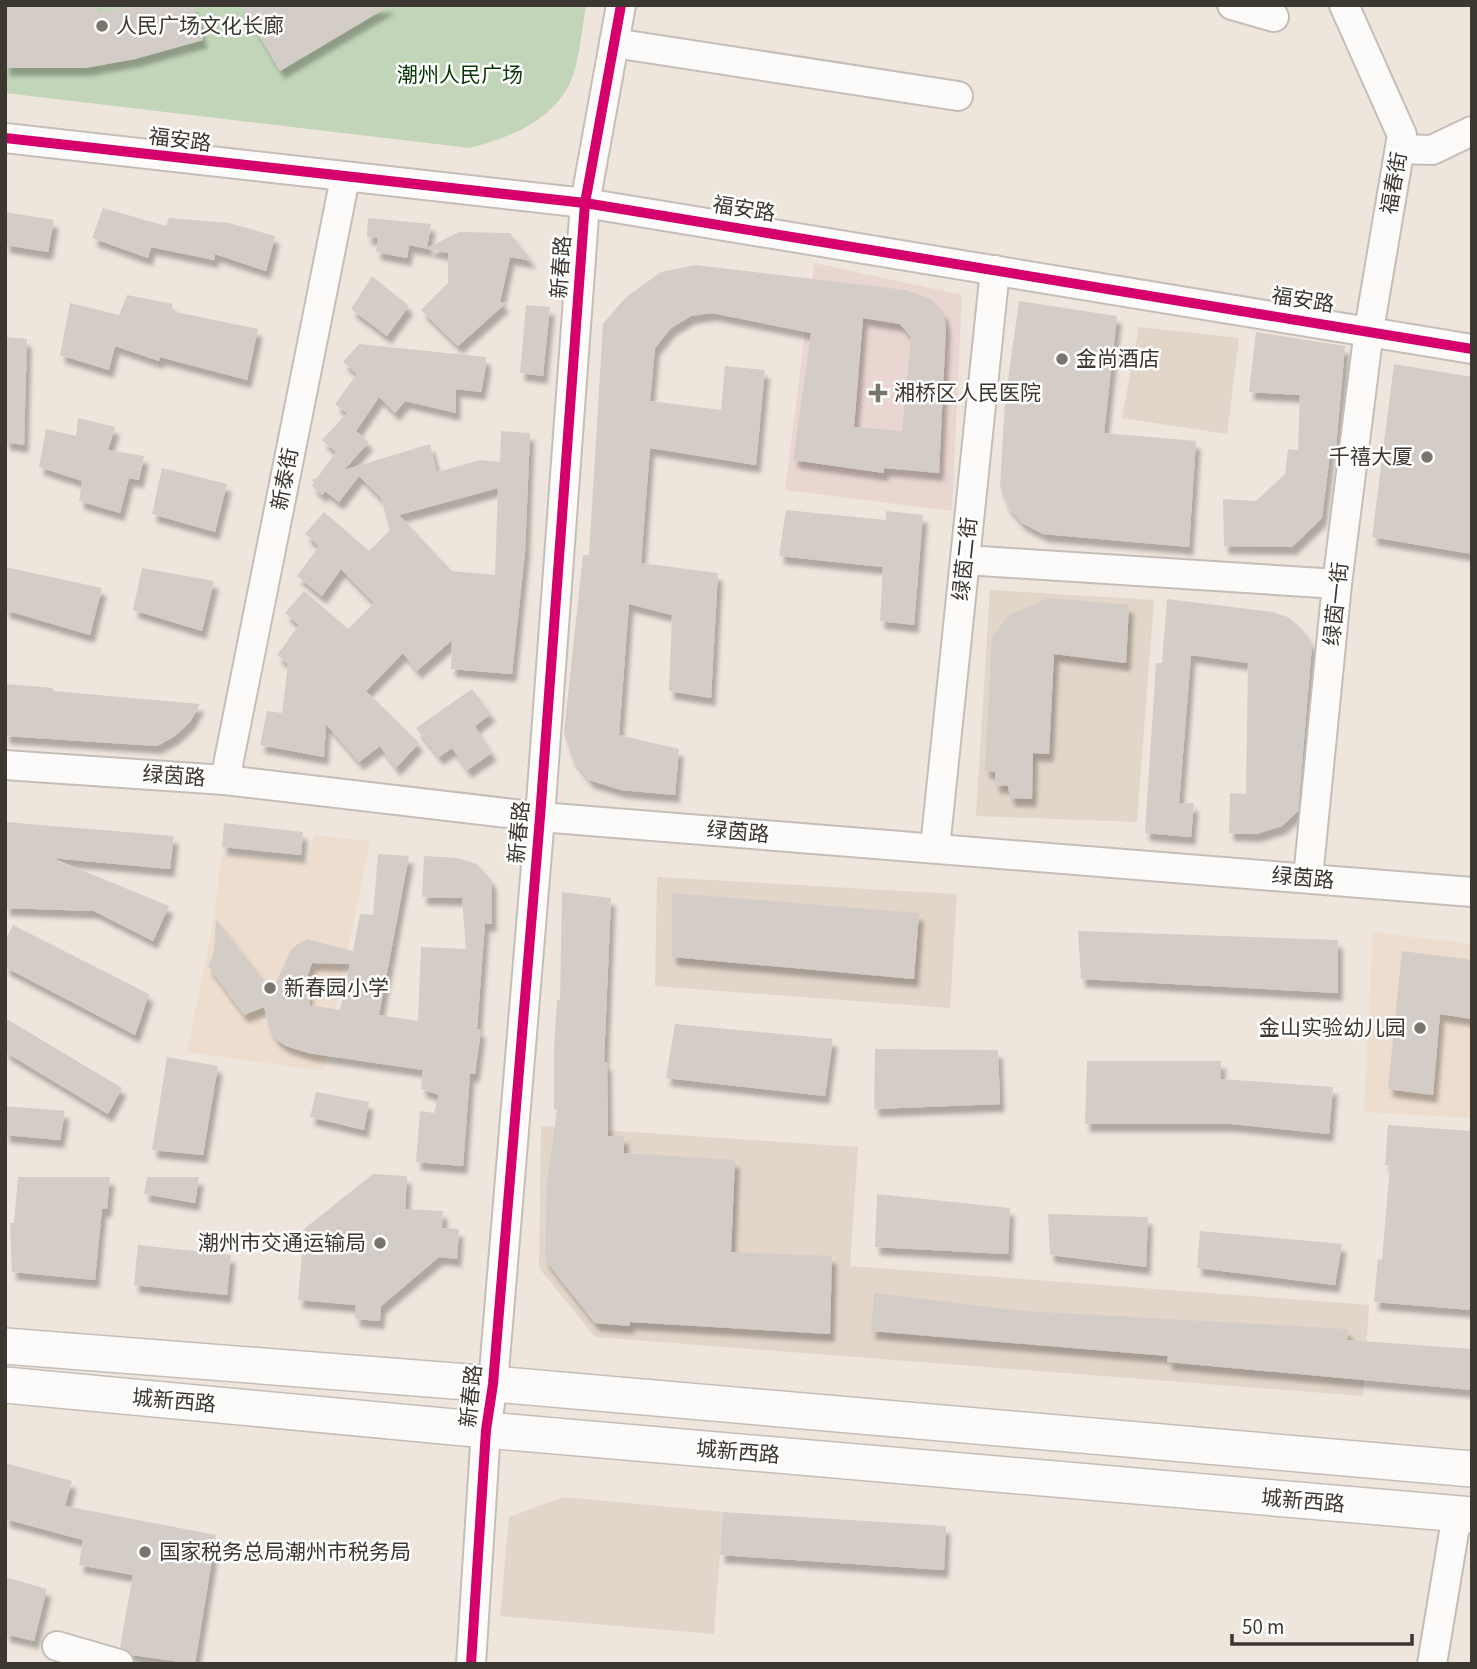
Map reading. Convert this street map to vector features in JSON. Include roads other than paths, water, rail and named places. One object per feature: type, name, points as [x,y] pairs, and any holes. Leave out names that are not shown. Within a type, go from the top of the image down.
[{"type":"main road","name":"城新西路","points":[[5,1346],[493,1384],[1472,1469]]},
{"type":"main road","name":"城新西路","points":[[5,1385],[486,1430],[1464,1515]]},
{"type":"street","name":"新春路","points":[[471,1664],[486,1430],[493,1384],[540,817],[585,203],[621,5]]},
{"type":"street","points":[[1232,5],[1274,17]]},
{"type":"street","name":"福春街","points":[[1344,5],[1402,135],[1368,330]]},
{"type":"street","points":[[614,43],[958,96]]},
{"type":"street","points":[[1399,149],[1432,150],[1472,131]]},
{"type":"street","name":"福安路","points":[[5,138],[585,203],[1472,349]]},
{"type":"street","name":"新泰街","points":[[225,780],[345,178]]},
{"type":"street","name":"绿茵二街","points":[[935,848],[995,270]]},
{"type":"street","name":"绿茵一街","points":[[1308,878],[1337,584],[1368,330]]},
{"type":"street","points":[[965,560],[1337,584]]},
{"type":"street","name":"绿茵路","points":[[5,765],[225,780],[540,817],[1472,892]]},
{"type":"street","points":[[1432,1664],[1464,1515]]},
{"type":"street","points":[[57,1646],[119,1664]]},
{"type":"place","name":"人民广场文化长廊","points":[[102,26]]},
{"type":"place","name":"金尚酒店","points":[[1062,359]]},
{"type":"place","name":"湘桥区人民医院","points":[[878,393]]},
{"type":"place","name":"千禧大厦","points":[[1427,457]]},
{"type":"place","name":"新春园小学","points":[[270,988]]},
{"type":"place","name":"金山实验幼儿园","points":[[1420,1028]]},
{"type":"place","name":"潮州市交通运输局","points":[[380,1243]]},
{"type":"place","name":"国家税务总局潮州市税务局","points":[[145,1552]]},
{"type":"park label","name":"潮州人民广场","points":[[460,75]]}]
